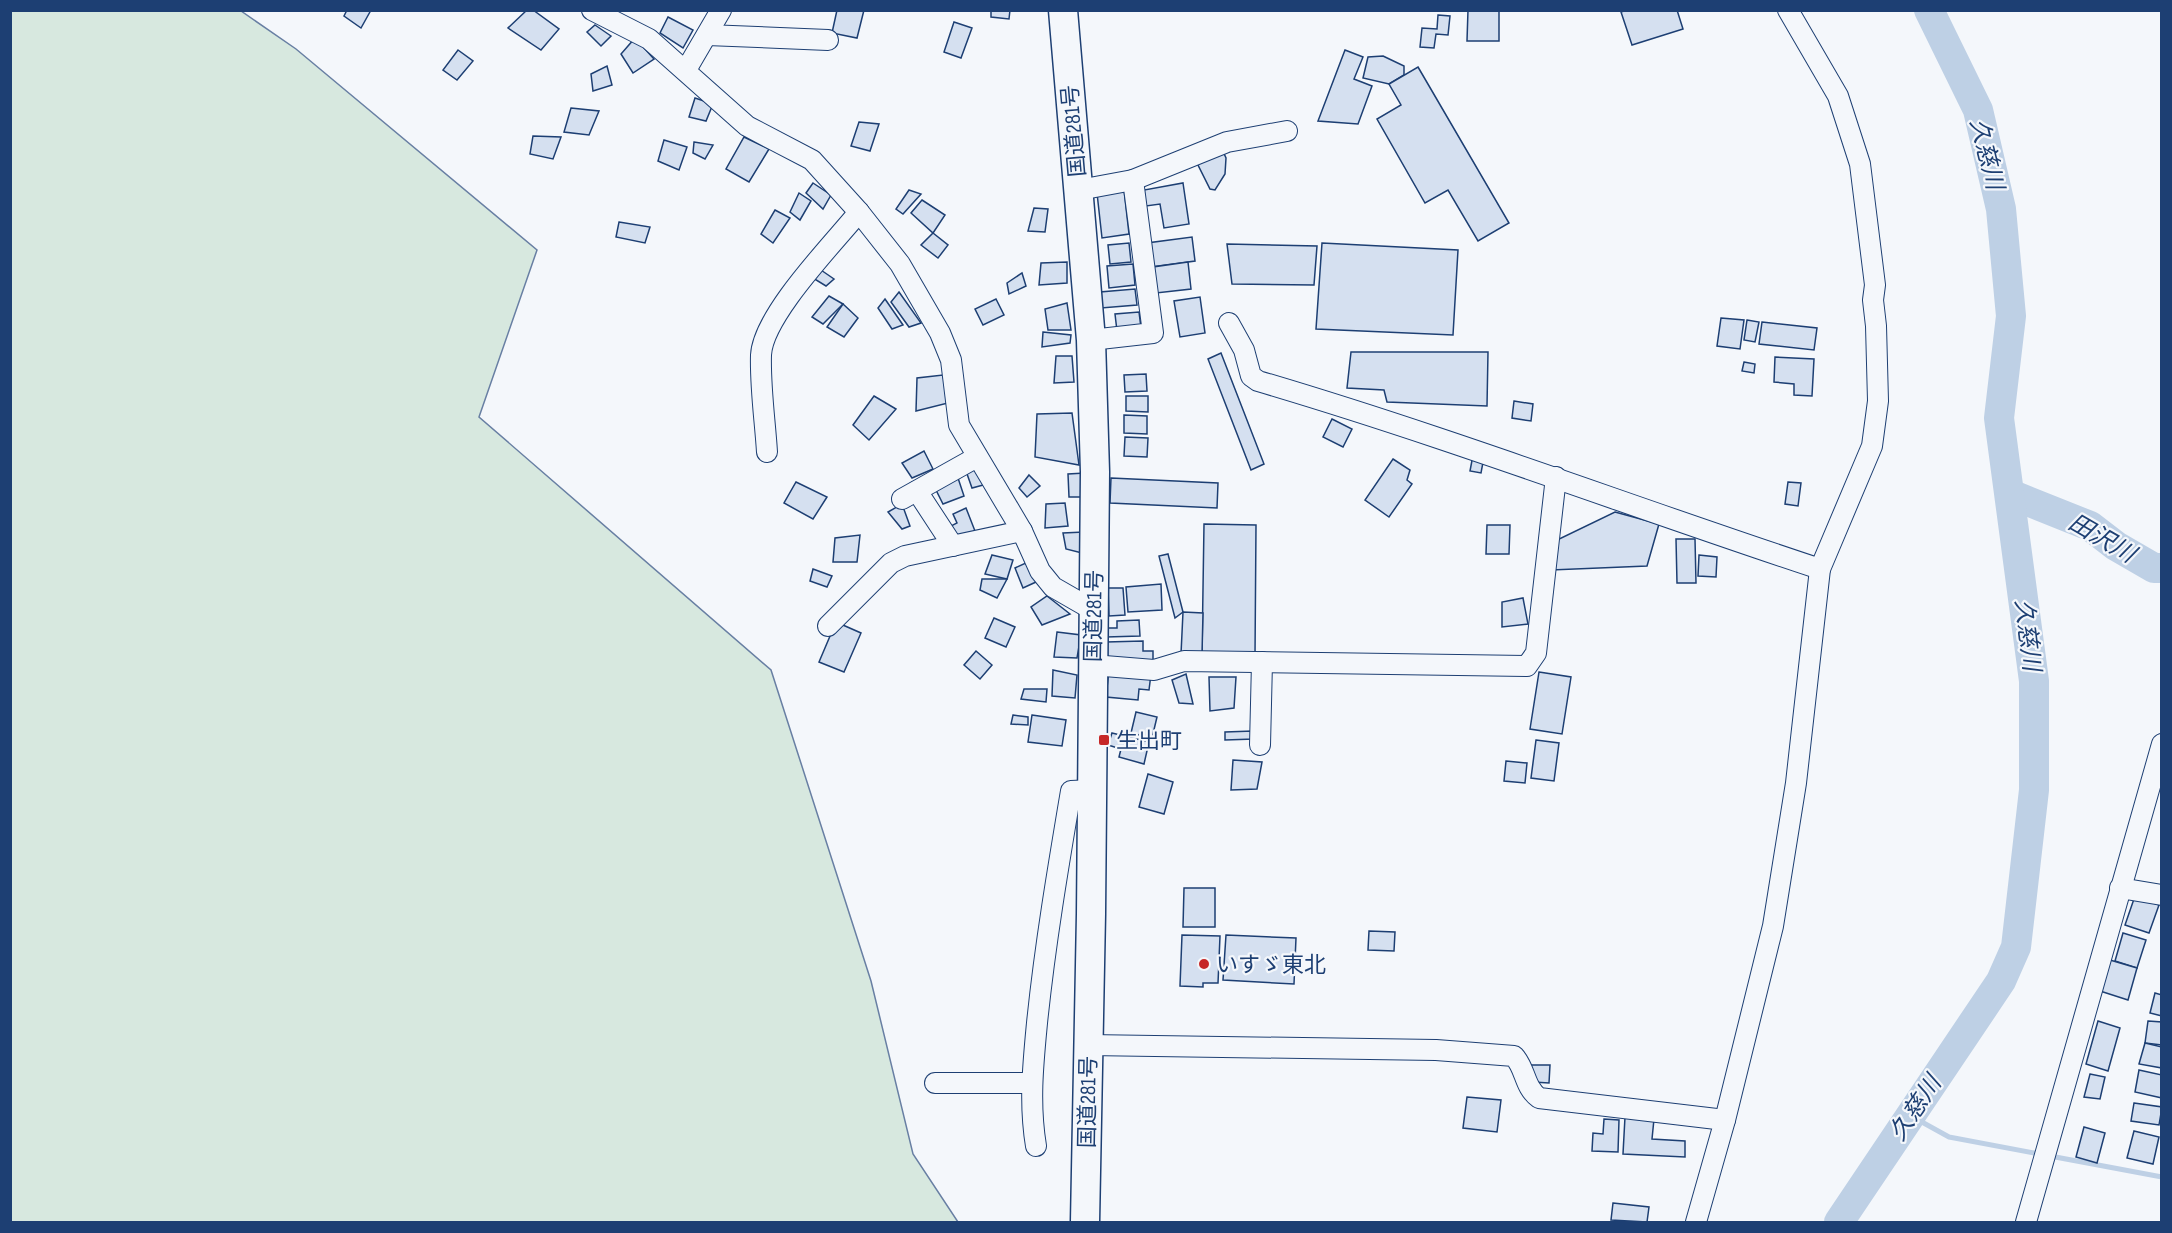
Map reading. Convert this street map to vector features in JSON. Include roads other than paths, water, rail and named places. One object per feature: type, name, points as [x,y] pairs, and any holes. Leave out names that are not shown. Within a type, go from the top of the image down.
[{"type":"highway","name":"国道281号","points":[[1063,10],[1091,340],[1095,472],[1093,790],[1085,1222]]},
{"type":"street","points":[[592,10],[649,39],[747,126],[812,160],[859,212],[900,264],[940,333],[951,360],[959,425],[1022,531],[1040,571],[1053,588],[1093,610]]},
{"type":"street","points":[[686,70],[721,10]]},
{"type":"street","points":[[1696,1222],[1725,1120],[1763,967],[1784,861],[1798,771],[1820,569],[1872,446],[1878,401],[1873,300],[1875,285],[1860,164],[1838,96],[1788,10]]},
{"type":"street","points":[[707,35],[828,40]]},
{"type":"street","points":[[1078,190],[1132,180],[1227,142],[1287,131]]},
{"type":"street","points":[[1091,340],[1153,333],[1132,180]]},
{"type":"street","points":[[767,452],[761,354],[765,334],[779,310],[859,212]]},
{"type":"street","points":[[1229,323],[1244,350],[1251,376],[1258,381],[1556,477],[1674,521],[1820,569]]},
{"type":"street","points":[[953,546],[910,495],[977,457]]},
{"type":"street","points":[[1092,664],[1154,670],[1179,662],[1527,666],[1536,653],[1556,477]]},
{"type":"street","points":[[828,626],[891,563],[905,556],[1022,531]]},
{"type":"street","points":[[1260,745],[1262,662]]},
{"type":"street","points":[[2026,1222],[2162,744]]},
{"type":"street","points":[[1036,1146],[1031,1117],[1032,1083],[1051,914],[1071,791],[1093,790]]},
{"type":"street","points":[[2120,888],[2162,895]]},
{"type":"street","points":[[1088,1045],[1431,1050],[1514,1056],[1521,1063],[1529,1091],[1539,1098],[1725,1120]]},
{"type":"street","points":[[935,1083],[1032,1083]]},
{"type":"waterway","name":"久慈川","points":[[1839,1222],[2001,981],[2016,947],[2034,790],[2034,681],[1999,418],[2011,316],[2001,209],[1978,110],[1929,10]]},
{"type":"waterway","name":"田沢川","points":[[2010,494],[2090,526],[2116,546],[2154,568],[2162,568]]},
{"type":"waterway","points":[[1911,1116],[1949,1137],[2162,1177]]},
{"type":"place","name":"生出町","points":[[1104,740]]},
{"type":"place","name":"いすゞ東北","points":[[1204,964]]}]
